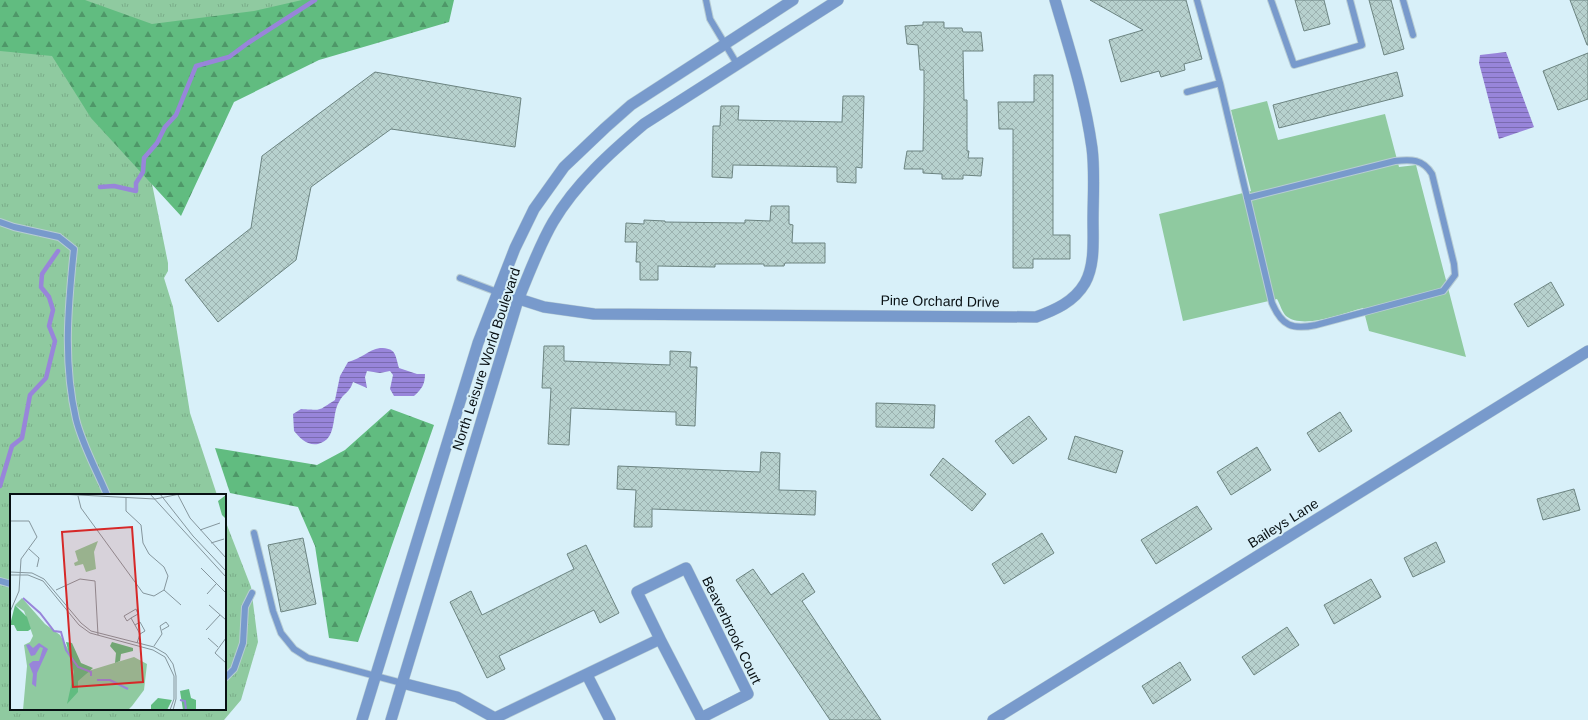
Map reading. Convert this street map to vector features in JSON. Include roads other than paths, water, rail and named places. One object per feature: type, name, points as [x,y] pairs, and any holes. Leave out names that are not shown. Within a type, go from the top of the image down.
[{"type":"street","name":"North Leisure World Boulevard","points":[[362,720],[478,343],[515,248],[534,209],[564,167],[631,105],[793,0]]},
{"type":"street","name":"North Leisure World Boulevard","points":[[390,720],[518,300],[535,257],[553,221],[582,182],[620,144],[644,124],[838,0]]},
{"type":"street","name":"Pine Orchard Drive","points":[[497,292],[518,300],[544,307],[594,314],[1036,317],[1057,310],[1077,293],[1084,284],[1091,270],[1093,219],[1092,148],[1080,87],[1055,0]]},
{"type":"street","name":"Baileys Lane","points":[[994,720],[1588,351]]},
{"type":"street","name":"Beaverbrook Court","points":[[686,568],[748,694],[701,718],[660,638],[637,592],[686,568]]},
{"type":"street","points":[[402,683],[457,697],[496,719],[660,638]]},
{"type":"street","points":[[587,674],[610,720]]},
{"type":"lane","points":[[706,0],[710,19],[738,64]]},
{"type":"lane","points":[[1197,0],[1220,83],[1247,198],[1272,303],[1279,317],[1286,323],[1301,328],[1316,325],[1443,291],[1455,275],[1454,264],[1432,174],[1427,166],[1418,161],[1395,161],[1247,198]]},
{"type":"lane","points":[[1271,0],[1294,65],[1362,45],[1350,0]]},
{"type":"lane","points":[[1403,0],[1413,35]]},
{"type":"lane","points":[[1187,92],[1220,83]]},
{"type":"lane","points":[[0,222],[14,227],[59,237],[74,249],[68,324],[69,372],[76,420],[107,494]]},
{"type":"lane","points":[[460,278],[497,292]]},
{"type":"lane","points":[[254,533],[273,611],[280,633],[294,649],[308,658],[402,683]]},
{"type":"lane","points":[[0,580],[10,584]]},
{"type":"lane","points":[[226,677],[234,669],[244,643],[244,607],[252,593]]},
{"type":"waterway","points":[[100,187],[114,186],[136,191],[136,183],[143,172],[144,158],[157,143],[165,127],[176,115],[196,66],[229,57],[315,0]]},
{"type":"waterway","points":[[0,486],[12,446],[22,438],[30,395],[46,378],[55,341],[49,326],[53,310],[49,297],[41,287],[42,274],[58,251]]}]
